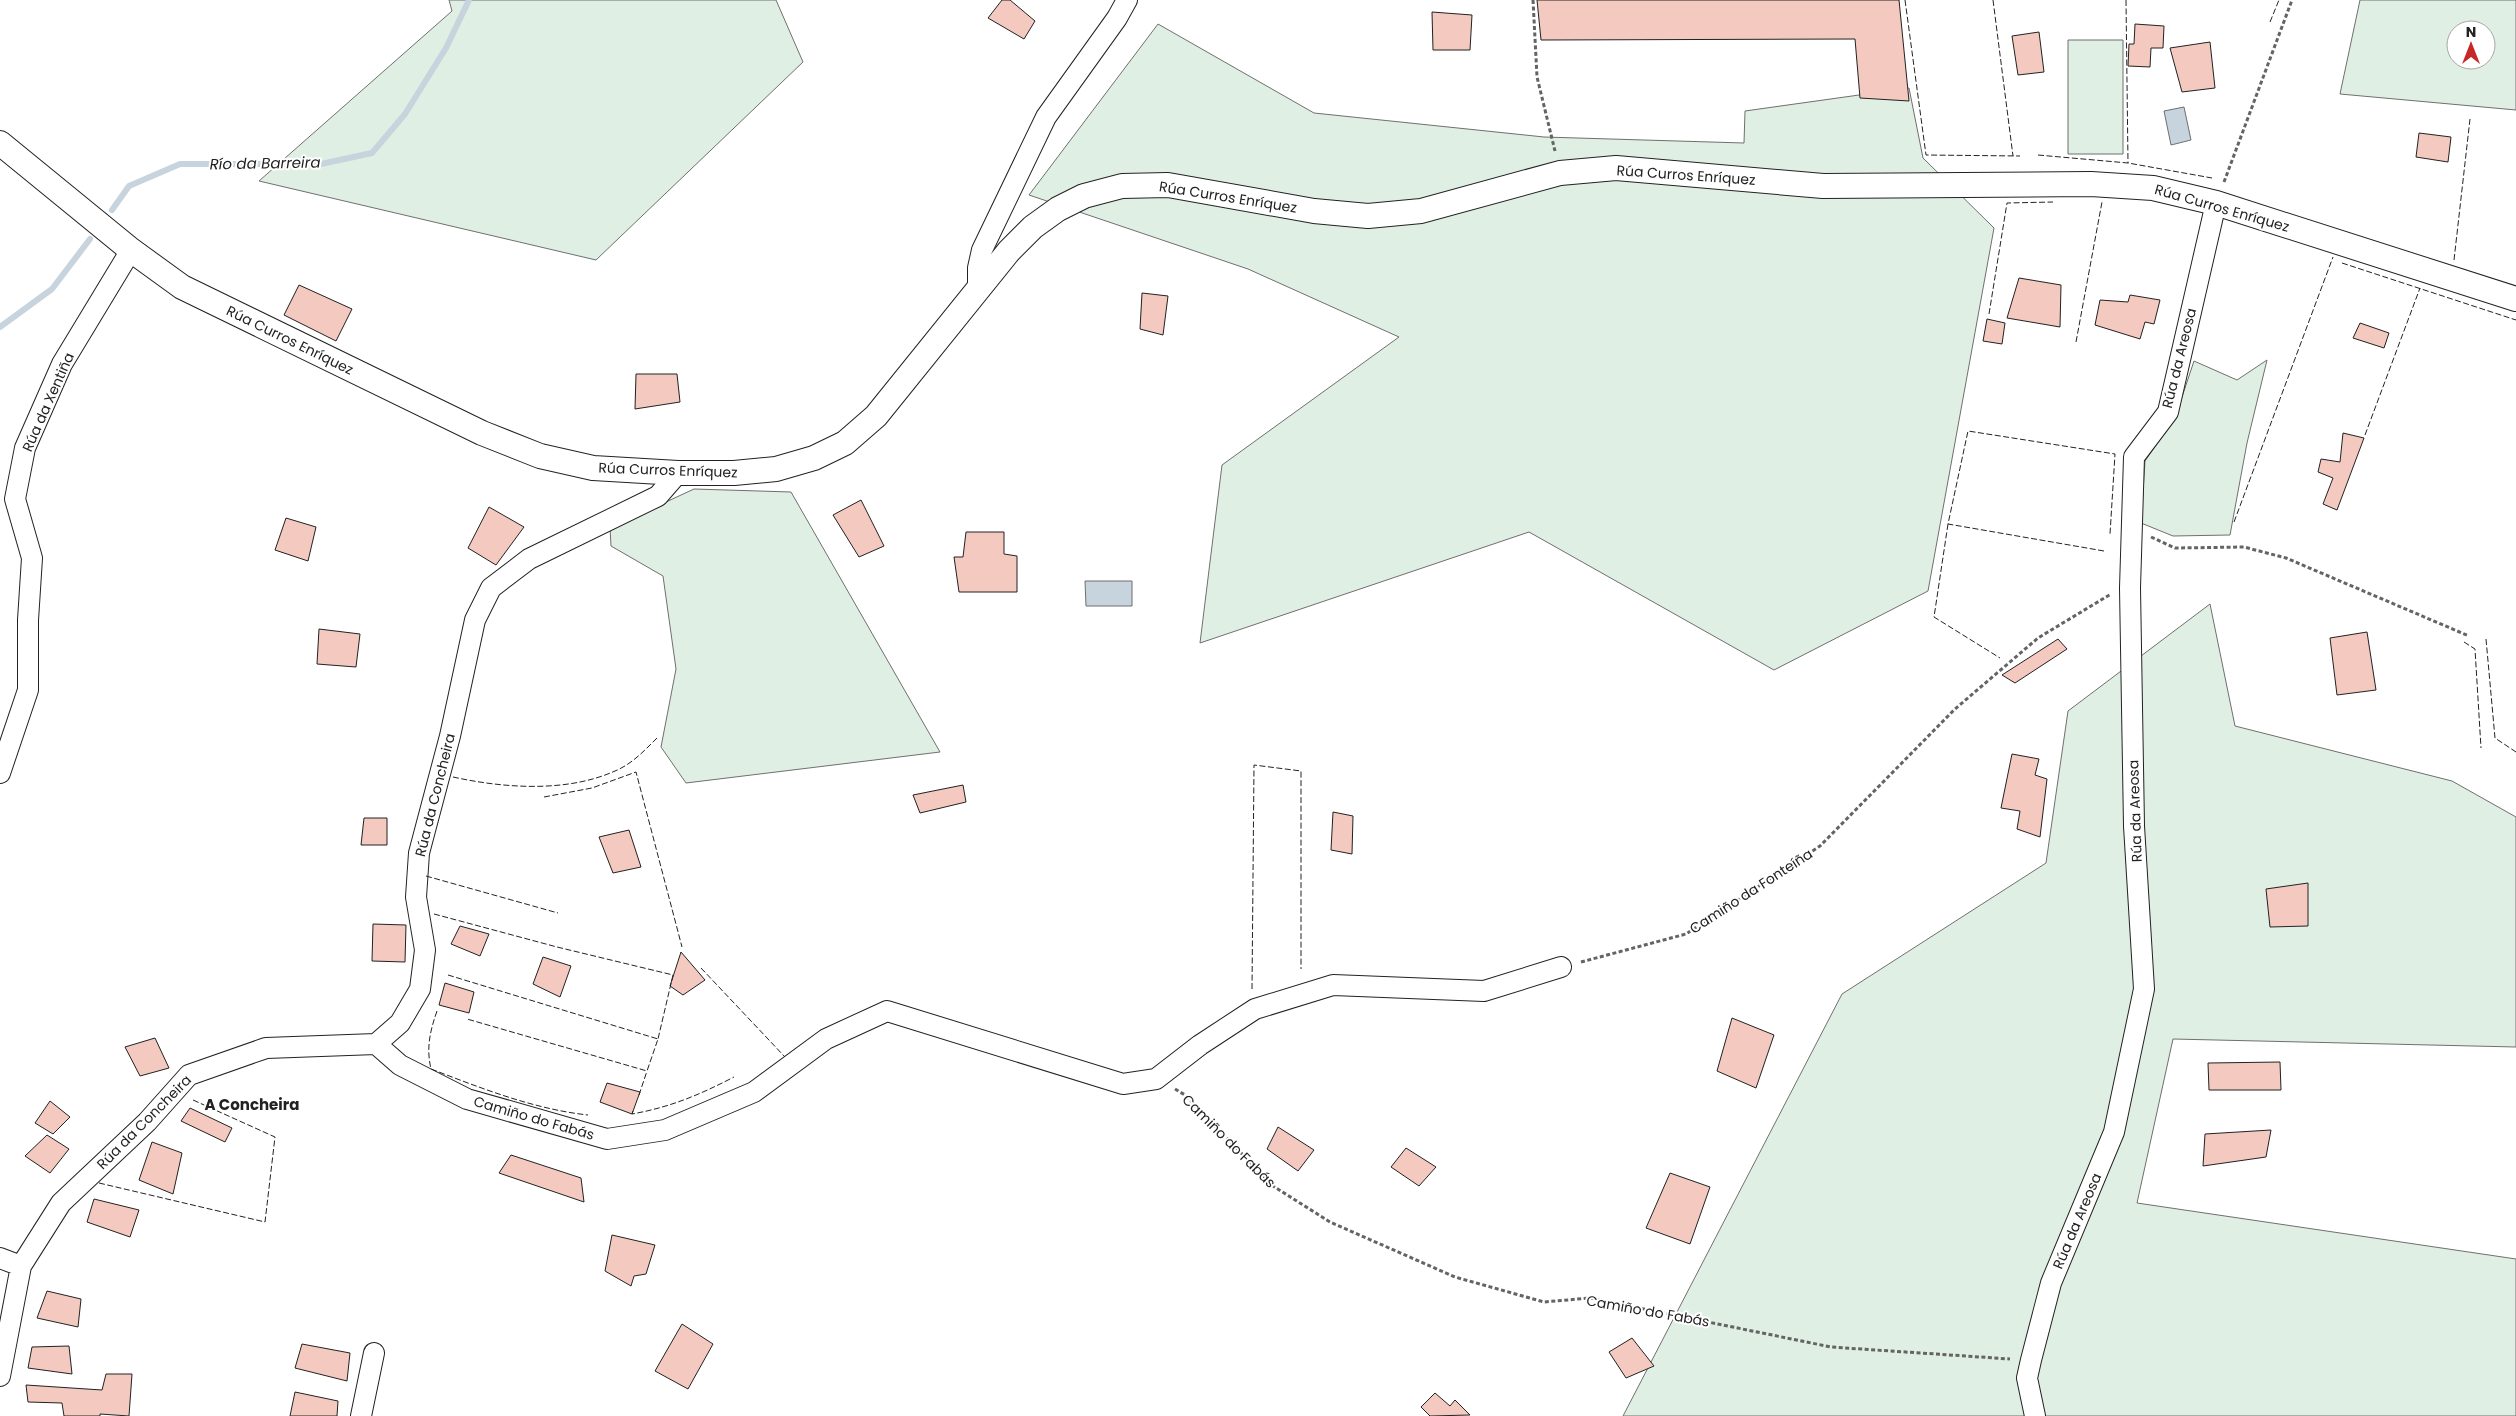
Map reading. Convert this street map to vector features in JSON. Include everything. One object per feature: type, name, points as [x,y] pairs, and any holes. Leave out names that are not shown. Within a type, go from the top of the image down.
[{"type":"street","points":[[978,290],[978,268],[982,250],[1046,117],[1117,18],[1127,0]]},
{"type":"street","name":"Rúa Curros Enríquez","points":[[0,143],[131,250],[182,287],[482,433],[540,456],[593,468],[678,473],[734,473],[776,470],[814,458],[845,442],[876,416],[978,290],[1027,233],[1058,209],[1084,196],[1122,186],[1168,185],[1314,211],[1368,216],[1421,211],[1560,173],[1616,168],[1823,186],[2091,184],[2153,188],[2216,203],[2516,299]]},
{"type":"street","name":"Rúa da Areosa","points":[[2035,1416],[2027,1378],[2031,1360],[2051,1284],[2114,1132],[2144,989],[2134,826],[2130,582],[2134,456],[2168,412],[2216,203]]},
{"type":"street","name":"Rúa da Xentiña","points":[[0,774],[28,690],[28,620],[32,558],[15,498],[25,448],[62,364],[131,250]]},
{"type":"street","name":"Rúa da Concheira","points":[[0,1376],[22,1266],[61,1203],[147,1122],[189,1075],[266,1048],[376,1044],[400,1023],[420,989],[425,950],[416,897],[419,852],[450,736],[475,620],[491,588],[529,559],[658,496],[678,473]]},
{"type":"street","points":[[1156,1080],[1200,1045],[1255,1010],[1333,985],[1484,991],[1561,967]]},
{"type":"street","name":"Camiño do Fabás","points":[[376,1044],[400,1065],[466,1098],[607,1140],[665,1130],[754,1092],[826,1039],[887,1011],[1123,1084],[1156,1080]]},
{"type":"street","points":[[0,1258],[22,1266]]},
{"type":"street","points":[[361,1416],[374,1353]]},
{"type":"path","points":[[1533,0],[1537,77],[1560,173]]},
{"type":"path","points":[[2216,203],[2292,0]]},
{"type":"path","points":[[2132,529],[2175,548],[2244,547],[2286,558],[2469,636]]},
{"type":"path","name":"Camiño da Fonteíña","points":[[1561,967],[1686,934],[1820,846],[1955,709],[2030,644],[2130,582]]},
{"type":"path","name":"Camiño do Fabás","points":[[1156,1080],[1185,1095],[1273,1186],[1330,1222],[1455,1277],[1544,1302],[1590,1298],[1831,1347],[2031,1360]]},
{"type":"green space","points":[[449,0],[776,0],[803,62],[596,260],[259,181],[452,11]]},
{"type":"green space","points":[[2360,0],[2516,0],[2516,110],[2340,94]]},
{"type":"green space","points":[[1158,24],[1314,113],[1544,137],[1744,143],[1745,111],[1909,88],[1923,158],[1994,228],[1928,591],[1774,670],[1529,532],[1200,643],[1222,465],[1399,337],[1248,269],[1029,195]]},
{"type":"green space","points":[[2068,40],[2123,40],[2123,154],[2068,154]]},
{"type":"green space","points":[[2267,360],[2247,443],[2230,535],[2173,536],[2141,523],[2145,461],[2175,418],[2194,361],[2237,380]]},
{"type":"green space","points":[[694,489],[791,492],[940,752],[686,783],[661,747],[676,669],[663,576],[611,546],[610,528]]},
{"type":"green space","points":[[2210,604],[2235,726],[2452,781],[2516,817],[2516,1047],[2173,1039],[2137,1203],[2516,1259],[2516,1416],[1623,1416],[1842,994],[2046,863],[2068,711]]},
{"type":"shaded area","points":[[2184,107],[2191,140],[2171,145],[2164,111]]},
{"type":"shaded area","points":[[1085,581],[1132,581],[1132,606],[1086,606]]},
{"type":"building","points":[[1002,0],[1010,0],[1035,21],[1024,39],[988,18]]},
{"type":"building","points":[[1537,0],[1899,0],[1909,101],[1860,98],[1855,39],[1541,40]]},
{"type":"building","points":[[1432,12],[1472,15],[1470,50],[1433,50]]},
{"type":"building","points":[[2135,24],[2164,26],[2163,48],[2151,48],[2150,67],[2128,66],[2129,44],[2134,44]]},
{"type":"building","points":[[2039,32],[2044,72],[2018,75],[2012,36]]},
{"type":"building","points":[[2210,42],[2215,88],[2182,92],[2170,48]]},
{"type":"building","points":[[2419,133],[2451,137],[2448,162],[2416,157]]},
{"type":"building","points":[[2019,278],[2061,285],[2060,327],[2007,318]]},
{"type":"building","points":[[299,285],[352,309],[336,341],[284,315]]},
{"type":"building","points":[[1142,293],[1168,296],[1163,335],[1140,329]]},
{"type":"building","points":[[2130,295],[2160,300],[2154,324],[2145,322],[2140,339],[2095,325],[2100,300],[2128,302]]},
{"type":"building","points":[[1987,319],[2005,323],[2002,344],[1983,341]]},
{"type":"building","points":[[2360,323],[2389,333],[2384,348],[2353,338]]},
{"type":"building","points":[[636,374],[677,374],[680,402],[635,409]]},
{"type":"building","points":[[2343,433],[2364,438],[2337,510],[2323,504],[2333,478],[2318,472],[2321,459],[2340,462]]},
{"type":"building","points":[[861,500],[884,546],[859,557],[833,515]]},
{"type":"building","points":[[489,507],[524,527],[496,565],[468,548]]},
{"type":"building","points":[[286,518],[316,527],[308,561],[275,550]]},
{"type":"building","points":[[966,532],[1004,532],[1004,554],[1017,556],[1017,592],[959,592],[954,557],[963,557]]},
{"type":"building","points":[[319,629],[360,634],[356,667],[317,664]]},
{"type":"building","points":[[2367,632],[2376,690],[2337,695],[2330,638]]},
{"type":"building","points":[[2058,639],[2067,649],[2015,683],[2002,675]]},
{"type":"building","points":[[2012,754],[2039,759],[2035,775],[2047,779],[2040,837],[2017,829],[2020,811],[2001,808]]},
{"type":"building","points":[[963,785],[966,802],[920,813],[913,795]]},
{"type":"building","points":[[1333,812],[1353,816],[1352,854],[1331,850]]},
{"type":"building","points":[[364,818],[387,818],[387,845],[361,845]]},
{"type":"building","points":[[629,830],[641,867],[613,873],[599,837]]},
{"type":"building","points":[[2308,883],[2308,926],[2270,927],[2266,889]]},
{"type":"building","points":[[373,924],[406,925],[405,962],[372,961]]},
{"type":"building","points":[[460,926],[489,934],[480,956],[451,944]]},
{"type":"building","points":[[681,952],[705,980],[683,995],[670,986]]},
{"type":"building","points":[[543,957],[571,966],[560,997],[533,984]]},
{"type":"building","points":[[445,983],[474,992],[469,1013],[439,1005]]},
{"type":"building","points":[[1732,1018],[1774,1035],[1756,1088],[1717,1071]]},
{"type":"building","points":[[155,1038],[169,1068],[140,1076],[125,1047]]},
{"type":"building","points":[[2280,1062],[2281,1090],[2209,1090],[2208,1063]]},
{"type":"building","points":[[607,1083],[640,1092],[632,1114],[600,1102]]},
{"type":"building","points":[[50,1101],[70,1117],[53,1134],[35,1123]]},
{"type":"building","points":[[190,1108],[232,1128],[225,1142],[181,1121]]},
{"type":"building","points":[[1278,1127],[1314,1150],[1298,1171],[1267,1149]]},
{"type":"building","points":[[2271,1130],[2266,1157],[2203,1166],[2205,1134]]},
{"type":"building","points":[[47,1135],[69,1149],[50,1173],[25,1156]]},
{"type":"building","points":[[152,1142],[182,1153],[173,1194],[139,1180]]},
{"type":"building","points":[[1406,1148],[1436,1167],[1419,1186],[1391,1167]]},
{"type":"building","points":[[511,1155],[581,1178],[584,1202],[499,1173]]},
{"type":"building","points":[[1670,1173],[1710,1187],[1690,1244],[1646,1228]]},
{"type":"building","points":[[94,1199],[139,1210],[130,1237],[87,1222]]},
{"type":"building","points":[[612,1235],[655,1245],[646,1274],[634,1276],[631,1286],[605,1271]]},
{"type":"building","points":[[47,1291],[81,1299],[78,1327],[37,1318]]},
{"type":"building","points":[[682,1324],[713,1344],[688,1389],[655,1371]]},
{"type":"building","points":[[1632,1338],[1654,1366],[1626,1378],[1609,1352]]},
{"type":"building","points":[[302,1344],[350,1353],[347,1381],[295,1368]]},
{"type":"building","points":[[69,1346],[72,1374],[28,1368],[32,1347]]},
{"type":"building","points":[[106,1374],[132,1374],[129,1416],[100,1414],[100,1416],[64,1416],[62,1403],[28,1402],[26,1385],[102,1390]]},
{"type":"building","points":[[295,1392],[338,1401],[337,1416],[290,1416]]},
{"type":"building","points":[[1435,1393],[1450,1406],[1455,1400],[1470,1415],[1430,1416],[1421,1407]]},
{"type":"waterway","name":"Río da Barreira","points":[[112,210],[129,186],[180,164],[321,164],[372,153],[405,114],[446,48],[469,0]]},
{"type":"waterway","name":"Río da Barreira","points":[[0,327],[52,289],[90,239]]},
{"type":"fence","points":[[1905,0],[1926,155],[2020,156]]},
{"type":"fence","points":[[1993,0],[2013,156]]},
{"type":"fence","points":[[2126,0],[2128,163]]},
{"type":"fence","points":[[2270,22],[2279,0]]},
{"type":"fence","points":[[2454,260],[2470,119]]},
{"type":"fence","points":[[2038,155],[2128,163],[2212,178]]},
{"type":"fence","points":[[1989,314],[2007,203],[2053,202]]},
{"type":"fence","points":[[2076,342],[2102,202]]},
{"type":"fence","points":[[2234,522],[2333,257]]},
{"type":"fence","points":[[2342,263],[2516,320]]},
{"type":"fence","points":[[2365,435],[2420,288]]},
{"type":"fence","points":[[2104,551],[1948,524],[1968,431],[2115,454],[2110,534]]},
{"type":"fence","points":[[1948,524],[1934,617],[2000,658]]},
{"type":"fence","points":[[2486,639],[2495,738],[2516,752]]},
{"type":"fence","points":[[2464,642],[2475,649],[2481,748]]},
{"type":"fence","points":[[453,777],[513,786],[576,783],[596,778],[627,765],[657,738]]},
{"type":"fence","points":[[1252,989],[1254,765],[1301,771],[1301,969]]},
{"type":"fence","points":[[544,797],[592,788],[636,772],[682,947]]},
{"type":"fence","points":[[426,876],[558,913]]},
{"type":"fence","points":[[434,914],[557,947],[673,975],[658,1039]]},
{"type":"fence","points":[[701,968],[785,1057]]},
{"type":"fence","points":[[448,975],[658,1039],[647,1071],[467,1019]]},
{"type":"fence","points":[[437,1011],[430,1040],[431,1069],[527,1103],[588,1115]]},
{"type":"fence","points":[[639,1095],[647,1071]]},
{"type":"fence","points":[[633,1111],[632,1114],[672,1104],[697,1095],[734,1077]]},
{"type":"fence","points":[[99,1183],[265,1222],[275,1137],[193,1100]]},
{"type":"district","name":"A Concheira","points":[[252,1104]]}]
